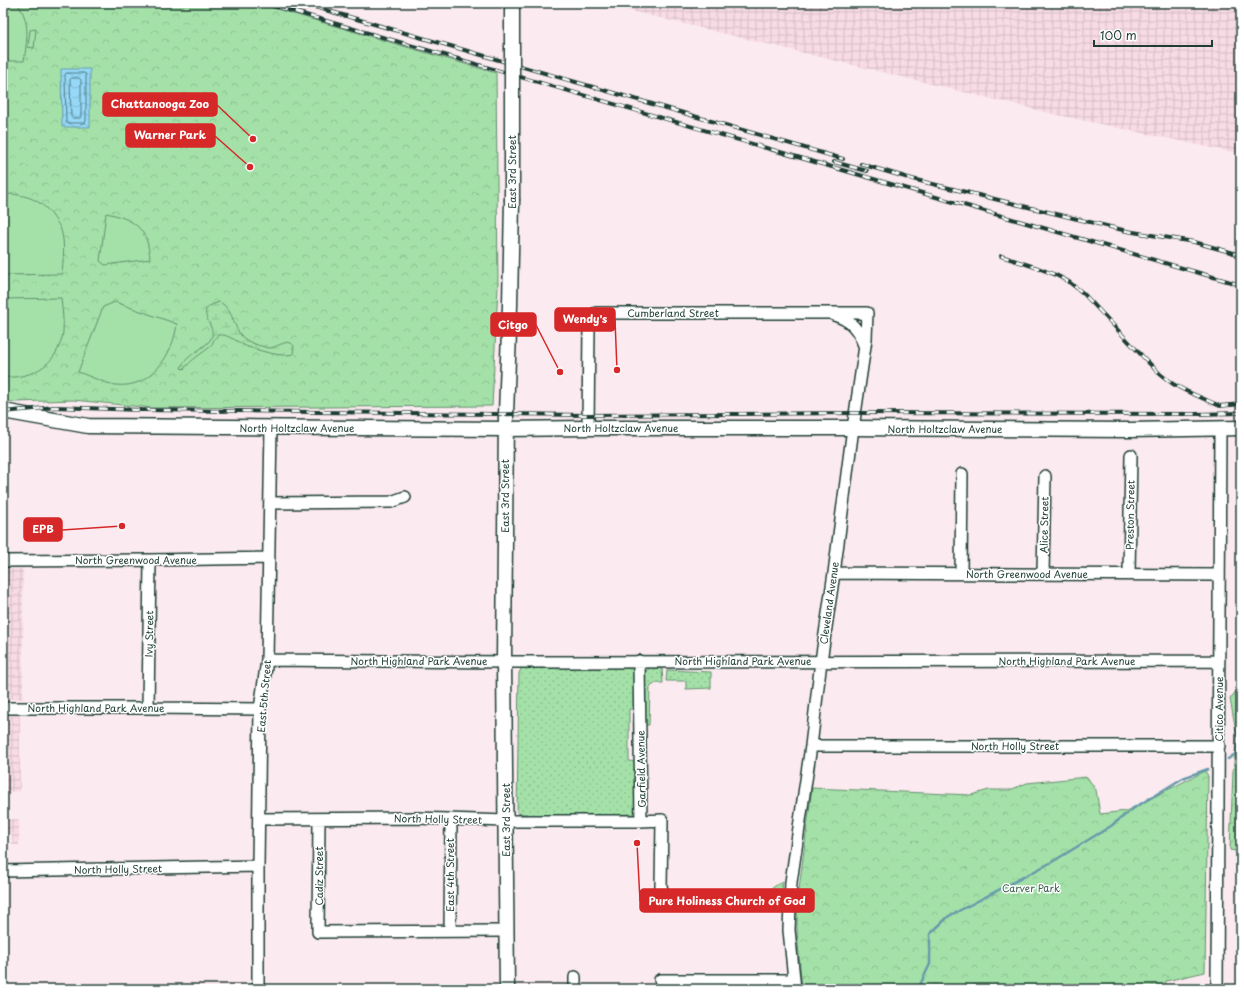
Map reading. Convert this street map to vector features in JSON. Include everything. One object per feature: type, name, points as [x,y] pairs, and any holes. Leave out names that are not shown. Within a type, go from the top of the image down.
[{"type":"main road","name":"East 3rd Street","points":[[507,989],[504,662],[505,429],[512,201],[512,3]]},
{"type":"main road","name":"North Holtzclaw Avenue","points":[[3,411],[88,426],[505,429],[853,428],[1130,430],[1241,428]]},
{"type":"street","name":"Cumberland Street","points":[[588,428],[589,326],[596,313],[867,313]]},
{"type":"street","name":"Cumberland Street","points":[[819,313],[842,318],[850,323],[859,332],[865,347]]},
{"type":"street","name":"Cleveland Avenue","points":[[795,984],[789,930],[791,882],[865,347],[867,313]]},
{"type":"street","name":"East 5th Street","points":[[258,989],[260,709],[267,660],[271,428]]},
{"type":"street","name":"Citico Avenue","points":[[1217,989],[1220,429]]},
{"type":"street","name":"Preston Street","points":[[1129,574],[1130,455]]},
{"type":"street","points":[[961,573],[962,474]]},
{"type":"street","name":"Alice Street","points":[[1042,574],[1045,476]]},
{"type":"street","points":[[270,503],[391,502],[405,497]]},
{"type":"street","name":"North Greenwood Avenue","points":[[3,561],[269,558]]},
{"type":"street","name":"Ivy Street","points":[[148,708],[150,560]]},
{"type":"street","name":"North Greenwood Avenue","points":[[834,573],[1219,574]]},
{"type":"street","name":"North Highland Park Avenue","points":[[267,660],[504,662],[1219,661]]},
{"type":"street","name":"Garfield Avenue","points":[[639,661],[641,821],[662,820],[661,887],[664,894],[668,899],[675,901],[790,901]]},
{"type":"street","name":"North Highland Park Avenue","points":[[3,708],[260,709]]},
{"type":"street","name":"North Holly Street","points":[[811,746],[1219,746]]},
{"type":"street","name":"North Holly Street","points":[[259,819],[417,818],[506,821],[641,821]]},
{"type":"street","name":"Cadiz Street","points":[[319,819],[318,932],[450,931]]},
{"type":"street","name":"East 4th Street","points":[[450,931],[451,819]]},
{"type":"street","name":"North Holly Street","points":[[3,871],[258,866]]},
{"type":"street","points":[[450,931],[507,931]]},
{"type":"street","points":[[575,977],[575,989]]},
{"type":"street","points":[[660,980],[795,984]]},
{"type":"shaded area","points":[[599,3],[1241,3],[1241,154],[1058,115]]},
{"type":"shaded area","points":[[3,569],[23,569],[23,699],[3,699]]},
{"type":"shaded area","points":[[3,716],[20,716],[20,791],[3,792]]},
{"type":"shaded area","points":[[19,819],[19,845],[12,845],[12,834],[3,834],[3,820]]},
{"type":"green space","points":[[3,3],[256,3],[496,73],[498,287],[492,406],[153,408],[73,400],[3,401]]},
{"type":"green space","points":[[3,3],[17,3],[24,17],[27,31],[24,61],[3,61]]},
{"type":"green space","points":[[36,29],[34,48],[28,47],[30,30]]},
{"type":"green space","points":[[3,194],[18,195],[30,198],[42,205],[52,215],[61,229],[63,239],[64,254],[62,274],[3,275]]},
{"type":"green space","points":[[106,213],[125,218],[138,227],[146,240],[150,259],[105,265],[100,261]]},
{"type":"green space","points":[[61,298],[63,335],[51,360],[45,366],[29,374],[3,377],[3,299]]},
{"type":"green space","points":[[115,302],[177,324],[171,347],[158,368],[150,376],[140,382],[129,385],[111,384],[78,372],[103,307]]},
{"type":"green space","points":[[220,302],[229,311],[239,333],[248,341],[269,348],[289,343],[294,346],[293,354],[282,355],[264,352],[248,347],[234,339],[219,335],[210,347],[193,359],[184,369],[181,368],[187,359],[210,340],[212,331],[206,316],[207,308]]},
{"type":"green space","points":[[607,666],[637,669],[634,687],[634,709],[629,709],[629,761],[637,762],[637,814],[542,816],[517,813],[519,673],[522,667]]},
{"type":"green space","points":[[651,667],[662,669],[663,683],[656,683],[650,687],[649,725],[645,725],[645,674]]},
{"type":"green space","points":[[667,670],[711,672],[711,688],[686,689],[686,681],[666,681]]},
{"type":"green space","points":[[1241,685],[1241,852],[1230,850],[1233,771],[1237,736],[1230,699]]},
{"type":"green space","name":"Carver Park","points":[[1205,771],[1208,776],[1205,972],[1166,981],[1165,989],[802,989],[797,932],[797,905],[812,788],[971,795],[989,790],[1010,790],[1027,783],[1087,777],[1096,790],[1100,814],[1126,811]]},
{"type":"green space","points":[[783,881],[782,889],[779,893],[768,894],[766,892]]},
{"type":"water","points":[[61,69],[90,69],[90,127],[62,127]]},
{"type":"waterway","points":[[1228,759],[1241,750]]},
{"type":"waterway","points":[[918,989],[930,964],[930,934],[949,916],[1052,862],[1111,826],[1134,808],[1183,778],[1208,769]]},
{"type":"railway","points":[[264,3],[1241,285]]},
{"type":"railway","points":[[301,3],[843,159]]},
{"type":"railway","points":[[834,162],[867,171]]},
{"type":"railway","points":[[861,164],[912,179],[1127,231],[1194,242],[1241,255]]},
{"type":"railway","points":[[1001,256],[1038,268],[1069,282],[1083,293],[1160,374],[1173,384],[1220,406],[1241,404]]},
{"type":"railway","points":[[3,412],[55,407],[141,410],[588,415],[1241,413]]},
{"type":"place","name":"Chattanooga Zoo","points":[[253,139]]},
{"type":"place","name":"Warner Park","points":[[250,167]]},
{"type":"place","name":"Wendy's","points":[[617,370]]},
{"type":"place","name":"Citgo","points":[[560,372]]},
{"type":"place","name":"EPB","points":[[122,526]]},
{"type":"place","name":"Pure Holiness Church of God","points":[[637,843]]}]
